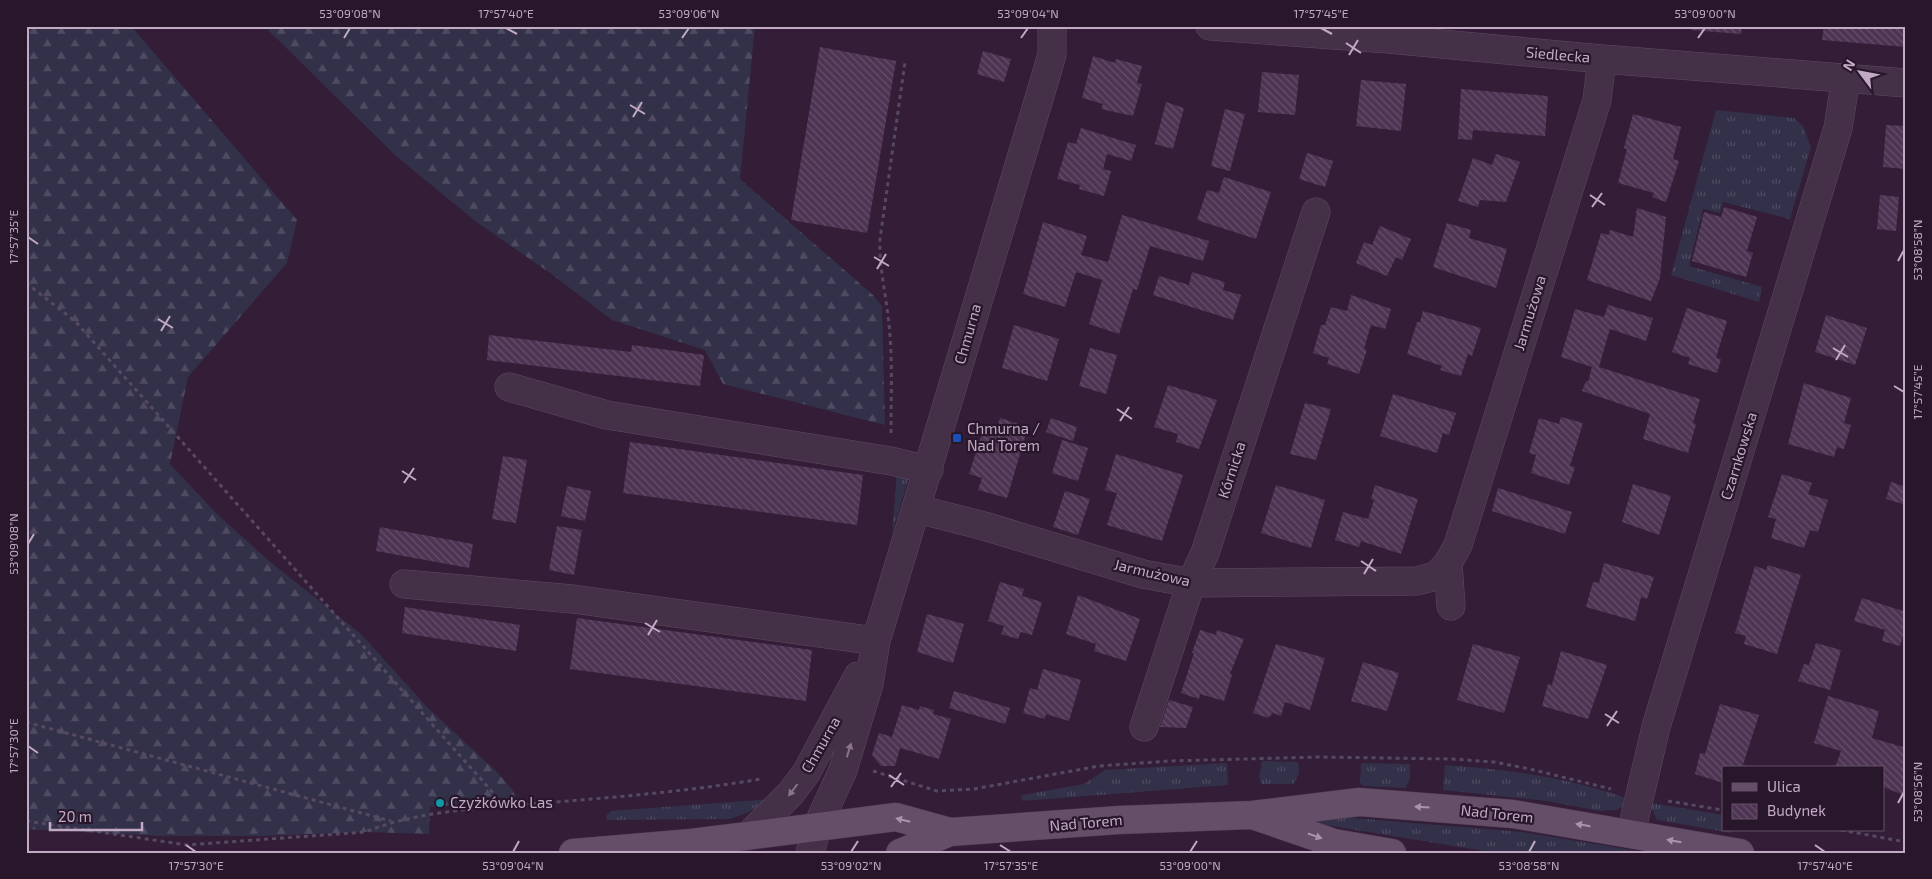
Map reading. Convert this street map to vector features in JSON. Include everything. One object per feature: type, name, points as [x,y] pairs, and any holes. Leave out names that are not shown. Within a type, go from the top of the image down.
[{"type":"main road","name":"Nad Torem","points":[[573,853],[691,843],[896,818],[950,832],[1119,820],[1252,814],[1359,802],[1513,814],[1740,853]]},
{"type":"main road","name":"Nad Torem","points":[[1252,814],[1334,843],[1392,853]]},
{"type":"main road","name":"Nad Torem","points":[[900,853],[950,832]]},
{"type":"main road","points":[[691,843],[718,853]]},
{"type":"street","name":"Chmurna","points":[[810,853],[817,827],[843,770],[869,684],[876,641],[1047,72],[1052,54],[1052,26]]},
{"type":"street","name":"Siedlecka","points":[[1210,26],[1389,32],[1602,59],[1906,83]]},
{"type":"street","name":"Jarmużowa","points":[[916,509],[1002,532],[1143,574],[1191,583],[1399,583],[1436,576],[1448,563],[1458,545],[1597,100],[1602,59]]},
{"type":"street","name":"Czarnkowska","points":[[1631,833],[1656,728],[1838,128],[1846,78]]},
{"type":"street","name":"Kórnicka","points":[[1144,727],[1191,583],[1205,553],[1316,212]]},
{"type":"street","points":[[509,387],[607,415],[891,461],[928,470]]},
{"type":"street","points":[[1448,563],[1451,606]]},
{"type":"street","points":[[404,584],[573,599],[876,641]]},
{"type":"street","name":"Chmurna","points":[[748,836],[791,793],[811,766],[876,641]]},
{"type":"path","points":[[26,283],[75,321],[150,408],[293,565],[494,794],[494,808]]},
{"type":"path","points":[[26,722],[392,822]]},
{"type":"path","points":[[865,768],[937,791],[974,789],[1099,766],[1169,761],[1318,757],[1452,759],[1494,762],[1639,796],[1722,810]]},
{"type":"path","points":[[26,822],[187,846],[365,832],[392,822],[442,812],[691,790],[763,778]]},
{"type":"path","points":[[1852,832],[1906,842]]},
{"type":"green space","points":[[26,26],[131,26],[297,220],[287,263],[188,377],[170,464],[217,514],[269,561],[361,634],[427,707],[496,771],[512,789],[517,800],[430,807],[429,834],[365,832],[263,836],[159,836],[26,829]]},
{"type":"green space","points":[[264,26],[755,26],[740,179],[873,295],[882,306],[885,425],[723,384],[705,350],[612,320],[550,273],[475,221],[395,155]]},
{"type":"green space","points":[[1716,110],[1794,118],[1803,126],[1811,147],[1790,219],[1723,202],[1720,213],[1703,209],[1689,266],[1762,287],[1759,302],[1671,275]]},
{"type":"green space","points":[[897,470],[908,480],[892,534]]},
{"type":"green space","points":[[1262,761],[1298,762],[1299,771],[1297,779],[1293,784],[1261,784],[1259,777]]},
{"type":"green space","points":[[1227,763],[1228,785],[1023,801],[1021,797],[1022,795],[1084,784],[1105,770]]},
{"type":"green space","points":[[1361,763],[1410,764],[1410,779],[1405,788],[1364,786],[1360,783]]},
{"type":"green space","points":[[1445,765],[1512,772],[1600,789],[1621,796],[1625,799],[1624,806],[1616,810],[1599,811],[1547,801],[1443,790]]},
{"type":"green space","points":[[769,799],[749,812],[730,819],[607,820],[606,816],[611,811]]},
{"type":"green space","points":[[1652,803],[1722,815],[1722,831],[1657,820],[1651,807]]},
{"type":"green space","points":[[1341,817],[1522,832],[1650,853],[1497,853],[1319,824],[1315,820]]},
{"type":"building","points":[[1692,26],[1742,26],[1741,34],[1691,30]]},
{"type":"building","points":[[1824,26],[1906,26],[1906,47],[1822,40]]},
{"type":"building","points":[[820,47],[896,61],[867,233],[791,220]]},
{"type":"building","points":[[983,51],[1011,59],[1004,82],[977,74]]},
{"type":"building","points":[[1093,56],[1115,63],[1116,59],[1142,66],[1137,83],[1142,84],[1133,116],[1101,109],[1103,104],[1082,98]]},
{"type":"building","points":[[1262,72],[1299,75],[1295,115],[1258,112]]},
{"type":"building","points":[[1361,80],[1406,84],[1401,131],[1356,126]]},
{"type":"building","points":[[1461,89],[1548,96],[1545,136],[1473,130],[1472,140],[1458,139]]},
{"type":"building","points":[[1166,102],[1184,108],[1173,149],[1155,144]]},
{"type":"building","points":[[1225,109],[1245,114],[1230,171],[1211,166]]},
{"type":"building","points":[[1633,114],[1681,127],[1673,159],[1679,161],[1666,202],[1652,197],[1654,193],[1618,183],[1627,149],[1624,148]]},
{"type":"building","points":[[1886,125],[1906,126],[1906,169],[1883,167]]},
{"type":"building","points":[[1081,128],[1136,145],[1131,161],[1107,154],[1103,169],[1111,171],[1104,196],[1079,189],[1080,185],[1057,179],[1068,142],[1076,144]]},
{"type":"building","points":[[1307,153],[1333,161],[1325,187],[1299,179]]},
{"type":"building","points":[[1496,154],[1520,162],[1506,202],[1480,200],[1478,207],[1458,201],[1473,158],[1492,165]]},
{"type":"building","points":[[1224,177],[1271,192],[1256,239],[1197,220],[1207,190],[1219,193]]},
{"type":"building","points":[[1880,195],[1899,197],[1896,231],[1877,229]]},
{"type":"building","points":[[1724,207],[1757,217],[1747,251],[1753,253],[1746,277],[1692,261],[1704,212],[1721,217]]},
{"type":"building","points":[[1637,208],[1666,217],[1660,278],[1651,301],[1587,280],[1601,233],[1609,235],[1610,230],[1633,237]]},
{"type":"building","points":[[1122,215],[1209,241],[1203,261],[1150,246],[1137,290],[1133,289],[1119,334],[1089,324],[1102,280],[1076,272],[1065,307],[1023,294],[1043,222],[1087,236],[1081,255],[1108,262]]},
{"type":"building","points":[[1447,223],[1471,230],[1469,238],[1507,249],[1496,288],[1433,267]]},
{"type":"building","points":[[1380,226],[1411,239],[1402,260],[1396,257],[1387,276],[1356,263],[1364,242],[1372,245]]},
{"type":"building","points":[[1192,272],[1225,282],[1223,290],[1241,295],[1233,320],[1153,295],[1159,276],[1189,285]]},
{"type":"building","points":[[1351,295],[1391,309],[1385,329],[1371,325],[1364,349],[1367,350],[1359,374],[1327,364],[1329,358],[1313,353],[1321,325],[1325,325],[1331,307],[1347,311]]},
{"type":"building","points":[[1608,305],[1653,318],[1646,341],[1610,329],[1599,367],[1700,399],[1693,423],[1696,424],[1688,453],[1643,439],[1650,414],[1582,391],[1586,381],[1588,382],[1592,367],[1561,357],[1575,309],[1604,317]]},
{"type":"building","points":[[1687,308],[1727,321],[1716,358],[1721,359],[1717,373],[1688,364],[1690,358],[1672,352]]},
{"type":"building","points":[[1423,311],[1481,328],[1472,356],[1468,354],[1461,376],[1440,370],[1442,366],[1407,354],[1417,322],[1420,322]]},
{"type":"building","points":[[1826,315],[1867,328],[1855,365],[1815,352]]},
{"type":"building","points":[[1014,325],[1059,339],[1047,381],[1002,368]]},
{"type":"building","points":[[489,335],[631,352],[632,345],[704,355],[700,386],[487,360]]},
{"type":"building","points":[[1090,348],[1117,355],[1106,394],[1079,386]]},
{"type":"building","points":[[1804,383],[1851,398],[1844,423],[1851,425],[1844,449],[1837,447],[1834,457],[1788,444]]},
{"type":"building","points":[[1168,385],[1217,400],[1199,449],[1176,442],[1178,434],[1154,427]]},
{"type":"building","points":[[1393,394],[1456,413],[1449,435],[1443,433],[1437,453],[1380,436]]},
{"type":"building","points":[[1305,403],[1331,409],[1316,460],[1290,454]]},
{"type":"building","points":[[1561,417],[1583,423],[1570,466],[1575,467],[1569,485],[1531,473],[1536,455],[1529,453],[1539,418],[1559,424]]},
{"type":"building","points":[[1000,418],[1028,427],[1007,498],[978,490],[982,478],[969,474],[984,427],[996,431]]},
{"type":"building","points":[[1051,418],[1077,427],[1073,441],[1046,432]]},
{"type":"building","points":[[1062,440],[1088,448],[1078,481],[1052,473]]},
{"type":"building","points":[[630,442],[863,475],[857,525],[623,493]]},
{"type":"building","points":[[1116,454],[1183,475],[1162,541],[1107,525],[1117,493],[1105,490]]},
{"type":"building","points":[[503,456],[527,460],[516,523],[492,519]]},
{"type":"building","points":[[1782,474],[1812,483],[1808,494],[1828,500],[1818,532],[1810,530],[1804,548],[1771,538],[1776,519],[1768,517]]},
{"type":"building","points":[[1891,482],[1906,487],[1906,505],[1886,499]]},
{"type":"building","points":[[1633,484],[1671,496],[1659,535],[1622,522]]},
{"type":"building","points":[[1276,485],[1325,500],[1311,548],[1261,533]]},
{"type":"building","points":[[1375,485],[1418,499],[1401,554],[1361,541],[1359,547],[1335,540],[1343,512],[1368,519],[1374,500],[1371,499]]},
{"type":"building","points":[[567,486],[591,491],[585,521],[561,516]]},
{"type":"building","points":[[1498,488],[1572,512],[1565,534],[1492,511]]},
{"type":"building","points":[[1065,491],[1090,499],[1078,535],[1053,527]]},
{"type":"building","points":[[557,526],[582,530],[574,575],[549,570]]},
{"type":"building","points":[[380,527],[473,544],[469,568],[376,551]]},
{"type":"building","points":[[1604,563],[1654,577],[1647,599],[1641,597],[1635,621],[1586,607],[1593,582],[1599,583]]},
{"type":"building","points":[[1768,565],[1801,575],[1777,654],[1744,644],[1746,636],[1735,633],[1755,566],[1766,570]]},
{"type":"building","points":[[1000,582],[1024,589],[1022,596],[1042,602],[1032,635],[1021,632],[1018,639],[1001,634],[1004,626],[988,621]]},
{"type":"building","points":[[1078,595],[1140,619],[1126,661],[1094,651],[1096,644],[1066,634]]},
{"type":"building","points":[[1862,598],[1906,612],[1906,637],[1903,636],[1900,646],[1882,641],[1885,630],[1854,621]]},
{"type":"building","points":[[405,607],[520,625],[516,651],[402,633]]},
{"type":"building","points":[[927,614],[964,624],[953,663],[917,652]]},
{"type":"building","points":[[577,618],[812,650],[806,701],[570,669]]},
{"type":"building","points":[[1200,630],[1216,635],[1217,630],[1244,639],[1230,674],[1232,675],[1224,701],[1200,694],[1199,699],[1181,693]]},
{"type":"building","points":[[1816,643],[1841,650],[1830,690],[1798,681],[1804,664],[1809,665]]},
{"type":"building","points":[[1276,644],[1325,658],[1310,710],[1285,702],[1281,716],[1273,713],[1268,718],[1253,713]]},
{"type":"building","points":[[1473,644],[1520,657],[1504,713],[1457,700]]},
{"type":"building","points":[[1561,651],[1607,665],[1588,719],[1542,706],[1548,684],[1552,685]]},
{"type":"building","points":[[1363,662],[1399,673],[1387,711],[1351,701]]},
{"type":"building","points":[[1043,669],[1081,680],[1069,721],[1046,714],[1045,719],[1023,713],[1030,688],[1037,690]]},
{"type":"building","points":[[954,691],[1010,708],[1005,724],[949,708]]},
{"type":"building","points":[[1828,696],[1879,711],[1872,738],[1906,748],[1906,796],[1884,787],[1884,766],[1836,766],[1841,751],[1814,743]]},
{"type":"building","points":[[1169,700],[1193,707],[1186,728],[1160,727]]},
{"type":"building","points":[[1720,704],[1759,715],[1743,765],[1746,766],[1722,766],[1722,783],[1695,774],[1700,753],[1705,754]]},
{"type":"building","points":[[902,705],[919,710],[920,706],[934,710],[933,714],[951,719],[939,759],[900,748],[895,766],[881,766],[872,755],[879,733],[892,737]]},
{"type":"place","name":"Chmurna / Nad Torem","points":[[957,438]]},
{"type":"place","name":"Czyżkówko Las","points":[[440,803]]}]
